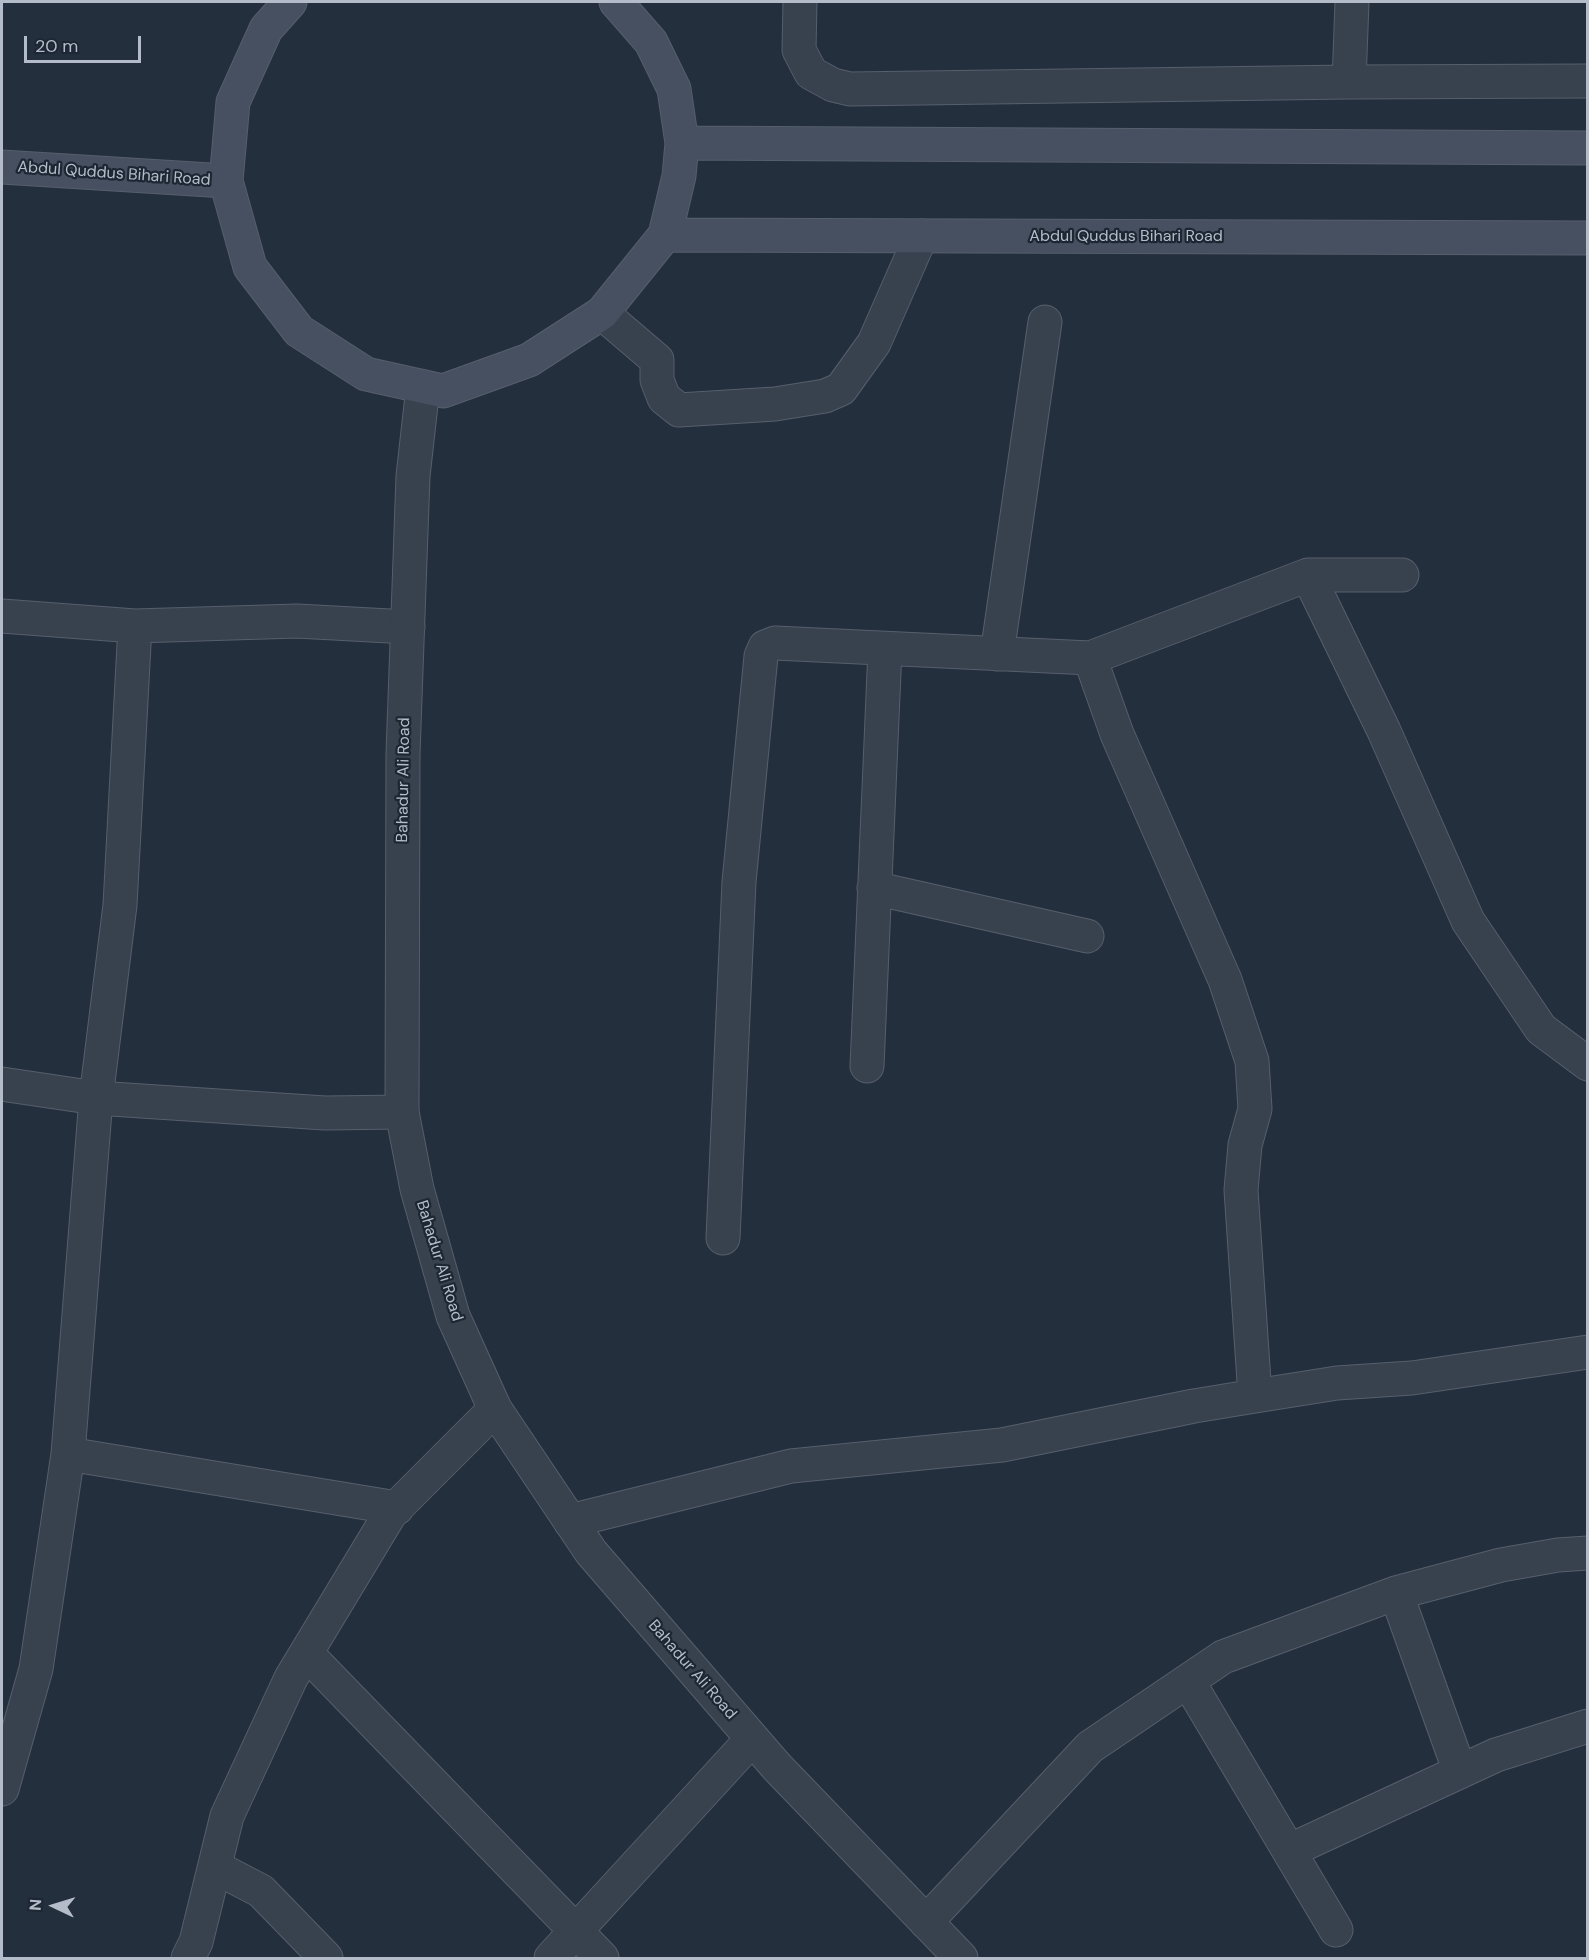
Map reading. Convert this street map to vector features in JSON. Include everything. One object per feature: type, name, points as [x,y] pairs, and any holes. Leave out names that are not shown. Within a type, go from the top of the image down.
[{"type":"main road","points":[[290,2],[266,29],[233,102],[226,182],[250,267],[299,331],[366,374],[443,391],[529,360],[602,313],[665,235],[679,176],[682,143],[674,88],[651,42],[616,2]]},
{"type":"main road","points":[[682,143],[1587,148]]},
{"type":"main road","name":"Abdul Quddus Bihari Road","points":[[2,167],[226,182]]},
{"type":"main road","name":"Abdul Quddus Bihari Road","points":[[665,235],[1587,238]]},
{"type":"street","points":[[800,2],[799,50],[811,73],[833,85],[850,89],[1587,81]]},
{"type":"street","points":[[1349,82],[1352,2]]},
{"type":"street","points":[[602,313],[657,360],[657,380],[664,398],[679,410],[775,404],[825,396],[842,389],[874,344],[921,236]]},
{"type":"street","points":[[998,654],[1045,322]]},
{"type":"street","name":"Bahadur Ali Road","points":[[423,387],[413,476],[403,754],[402,1112],[417,1189],[453,1316],[495,1409],[591,1552],[752,1739],[961,1959]]},
{"type":"street","points":[[1308,575],[1384,731],[1468,921],[1541,1029],[1587,1064]]},
{"type":"street","points":[[723,1238],[738,882],[761,656],[765,647],[775,644],[1090,658],[1308,575],[1402,575]]},
{"type":"street","points":[[2,616],[135,626],[297,621],[408,627]]},
{"type":"street","points":[[2,1789],[36,1669],[68,1454],[96,1098],[120,905],[135,626]]},
{"type":"street","points":[[867,1066],[885,649]]},
{"type":"street","points":[[1090,658],[1117,734],[1225,980],[1252,1061],[1255,1109],[1245,1145],[1241,1190],[1255,1396]]},
{"type":"street","points":[[874,888],[1087,936]]},
{"type":"street","points":[[2,1084],[96,1098],[325,1113],[402,1112]]},
{"type":"street","points":[[570,1521],[791,1466],[1002,1445],[1255,1396],[1337,1383],[1412,1378],[1587,1352]]},
{"type":"street","points":[[188,1959],[196,1941],[227,1816],[291,1678],[390,1514],[495,1409]]},
{"type":"street","points":[[68,1454],[397,1508]]},
{"type":"street","points":[[926,1922],[1090,1747],[1223,1657],[1396,1593],[1501,1565],[1558,1555],[1587,1553]]},
{"type":"street","points":[[1396,1593],[1460,1772]]},
{"type":"street","points":[[306,1653],[577,1930],[602,1959]]},
{"type":"street","points":[[1188,1681],[1335,1930]]},
{"type":"street","points":[[1289,1851],[1496,1755],[1587,1726]]},
{"type":"street","points":[[551,1959],[752,1739]]},
{"type":"street","points":[[215,1867],[261,1891],[326,1959]]}]
